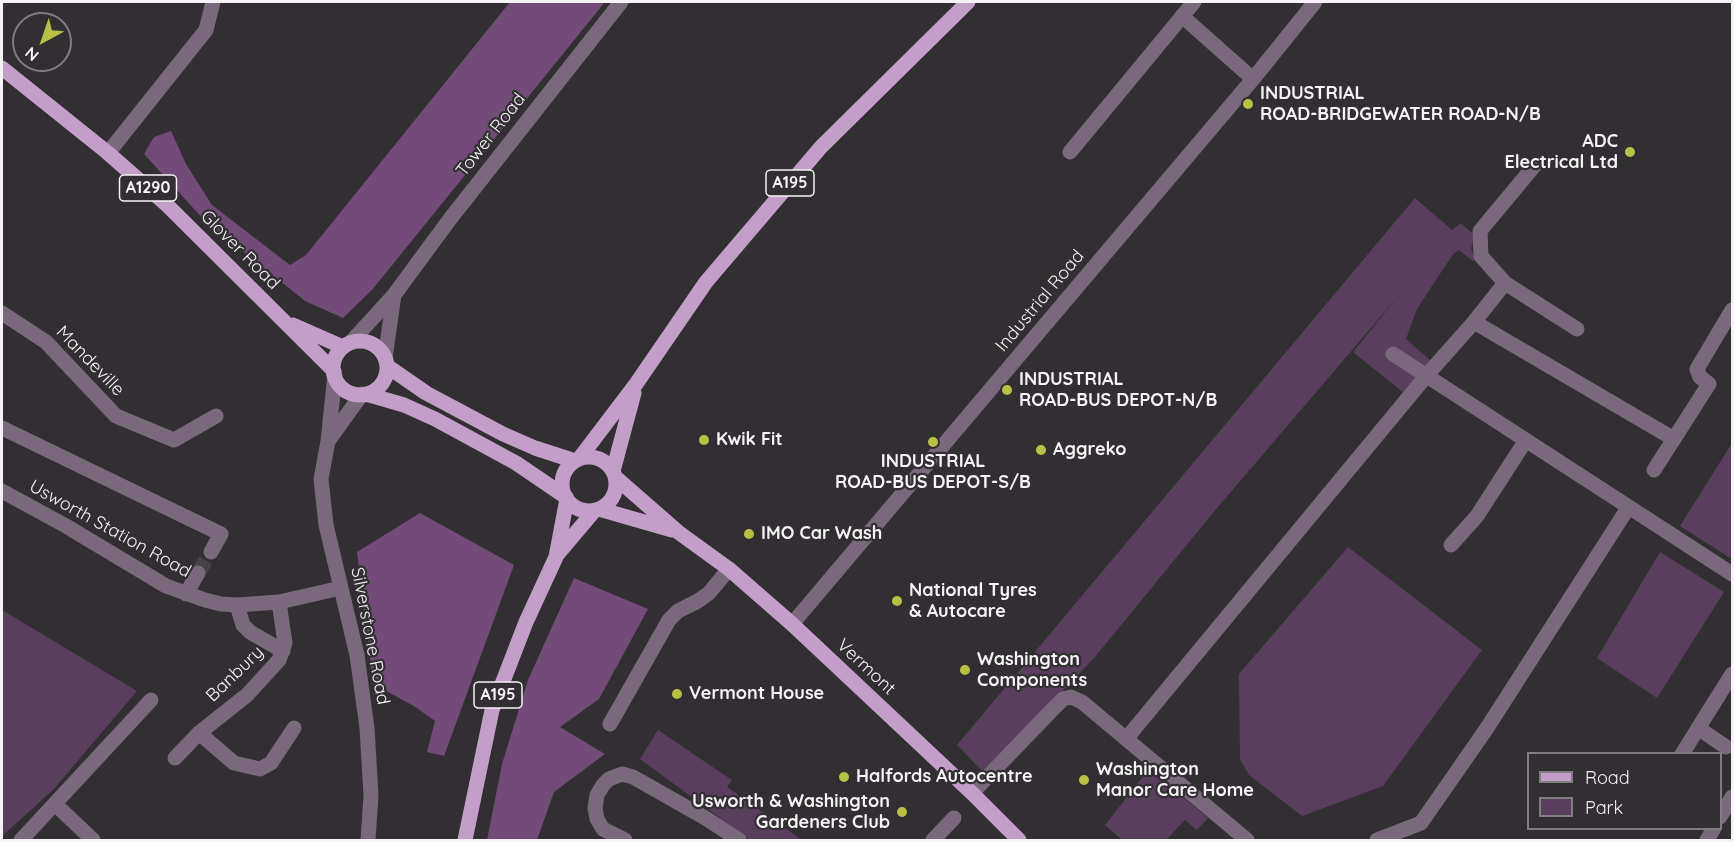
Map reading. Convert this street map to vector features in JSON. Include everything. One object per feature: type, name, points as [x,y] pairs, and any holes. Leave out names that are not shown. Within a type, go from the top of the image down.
[{"type":"main road","name":"A195","points":[[465,840],[492,710],[526,622],[555,557],[567,498],[563,490],[564,473],[577,460],[636,384],[706,282],[820,147],[968,2]]},
{"type":"main road","name":"Glover Road","points":[[2,68],[108,153],[166,204],[334,373]]},
{"type":"main road","name":"Glover Road","points":[[284,321],[347,345]]},
{"type":"main road","name":"A1290","points":[[347,345],[359,341],[375,345],[386,362],[426,393],[503,434],[535,448],[577,460]]},
{"type":"main road","points":[[334,373],[337,354],[347,345]]},
{"type":"main road","points":[[364,394],[379,387],[384,381],[386,362]]},
{"type":"main road","name":"A1290","points":[[334,373],[340,386],[347,390],[404,405],[435,419],[516,463],[567,498]]},
{"type":"main road","name":"A195","points":[[555,557],[597,509],[606,505],[615,492],[614,474],[636,384]]},
{"type":"main road","points":[[577,460],[594,457],[602,460],[614,474]]},
{"type":"main road","name":"Vermont","points":[[614,474],[678,532],[729,569],[792,624],[1018,840]]},
{"type":"main road","points":[[567,498],[579,509],[597,509]]},
{"type":"main road","name":"Vermont","points":[[597,509],[678,532]]},
{"type":"street","points":[[108,153],[206,30],[213,2]]},
{"type":"street","name":"Tower Road","points":[[347,345],[394,295],[450,219],[621,2]]},
{"type":"street","points":[[1070,152],[1194,2]]},
{"type":"street","name":"Industrial Road","points":[[792,624],[1253,79],[1315,2]]},
{"type":"street","points":[[1182,16],[1253,79]]},
{"type":"street","points":[[1535,165],[1480,231],[1481,256],[1505,283],[1577,328]]},
{"type":"street","points":[[1126,739],[1505,283]]},
{"type":"street","name":"Tower Road","points":[[386,362],[394,295]]},
{"type":"street","points":[[1654,470],[1708,384],[1700,377],[1697,369],[1732,310]]},
{"type":"street","name":"Mandeville","points":[[2,313],[46,342],[116,416],[174,440],[216,416]]},
{"type":"street","points":[[1474,322],[1674,439]]},
{"type":"street","points":[[1393,354],[1732,574]]},
{"type":"street","name":"Silverstone Road","points":[[334,373],[328,441],[321,479],[326,525],[357,655],[367,728],[370,795],[368,840]]},
{"type":"street","name":"Silverstone Road","points":[[328,441],[364,394]]},
{"type":"street","points":[[2,428],[221,534],[211,552]]},
{"type":"street","points":[[1452,545],[1477,516],[1526,440]]},
{"type":"street","name":"Usworth Station Road","points":[[2,491],[166,586],[186,594],[221,604],[237,605],[279,602],[341,588]]},
{"type":"street","points":[[1377,840],[1421,823],[1487,728],[1628,508]]},
{"type":"street","points":[[610,724],[669,620],[678,611],[698,601],[709,592],[729,569]]},
{"type":"street","points":[[186,594],[198,573]]},
{"type":"street","name":"Banbury","points":[[175,758],[199,733],[247,695],[279,660],[283,651],[285,632],[279,602]]},
{"type":"street","points":[[237,605],[243,625],[250,632],[283,651]]},
{"type":"street","points":[[1683,752],[1732,674]]},
{"type":"street","points":[[972,794],[1063,699],[1071,697],[1082,702],[1247,840]]},
{"type":"street","points":[[21,840],[56,805],[151,700]]},
{"type":"street","points":[[199,733],[234,763],[260,769],[272,763],[294,728]]},
{"type":"street","points":[[1698,728],[1726,747]]},
{"type":"street","points":[[625,840],[603,829],[597,819],[595,808],[597,795],[603,785],[609,779],[622,774],[633,777],[739,840]]},
{"type":"street","points":[[1722,814],[1732,797]]},
{"type":"street","points":[[56,805],[93,840]]},
{"type":"street","points":[[933,840],[954,818]]},
{"type":"green space","points":[[1415,198],[1452,230],[1461,223],[1474,235],[1471,249],[1475,260],[1473,261],[1459,250],[1453,254],[1417,309],[1406,339],[1431,361],[1404,393],[1353,352],[1400,294],[1212,514],[1095,657],[984,773],[957,745]]},
{"type":"green space","points":[[1732,443],[1732,559],[1680,526]]},
{"type":"green space","points":[[1348,547],[1482,650],[1383,786],[1302,816],[1249,775],[1240,759],[1239,674]]},
{"type":"green space","points":[[1660,552],[1724,592],[1657,698],[1597,658]]},
{"type":"green space","points":[[2,610],[137,691],[53,790],[2,836]]},
{"type":"green space","points":[[658,730],[732,780],[727,787],[802,840],[750,840],[640,759]]},
{"type":"green space","points":[[1149,769],[1208,818],[1197,830],[1185,820],[1166,840],[1122,840],[1105,825]]},
{"type":"shaded area","points":[[510,2],[605,2],[372,290],[343,318],[305,301],[204,220],[144,154],[154,137],[171,131],[186,164],[212,205],[290,265],[306,255]]},
{"type":"shaded area","points":[[420,513],[514,565],[444,756],[427,752],[435,721],[414,706],[373,684],[357,552]]},
{"type":"shaded area","points":[[574,578],[648,609],[599,699],[560,727],[605,754],[554,792],[537,840],[487,840],[502,764],[528,680]]},
{"type":"tunnel","points":[[198,573],[211,552]]},
{"type":"place","name":"INDUSTRIAL ROAD-BRIDGEWATER ROAD-N/B","points":[[1248,104]]},
{"type":"place","name":"ADC Electrical Ltd","points":[[1630,152]]},
{"type":"place","name":"INDUSTRIAL ROAD-BUS DEPOT-N/B","points":[[1007,390]]},
{"type":"place","name":"Kwik Fit","points":[[704,440]]},
{"type":"place","name":"INDUSTRIAL ROAD-BUS DEPOT-S/B","points":[[933,442]]},
{"type":"place","name":"Aggreko","points":[[1041,450]]},
{"type":"place","name":"IMO Car Wash","points":[[749,534]]},
{"type":"place","name":"National Tyres & Autocare","points":[[897,601]]},
{"type":"place","name":"Washington Components","points":[[965,670]]},
{"type":"place","name":"Vermont House","points":[[677,694]]},
{"type":"place","name":"Halfords Autocentre","points":[[844,777]]},
{"type":"place","name":"Washington Manor Care Home","points":[[1084,780]]},
{"type":"place","name":"Usworth & Washington Gardeners Club","points":[[902,812]]}]
